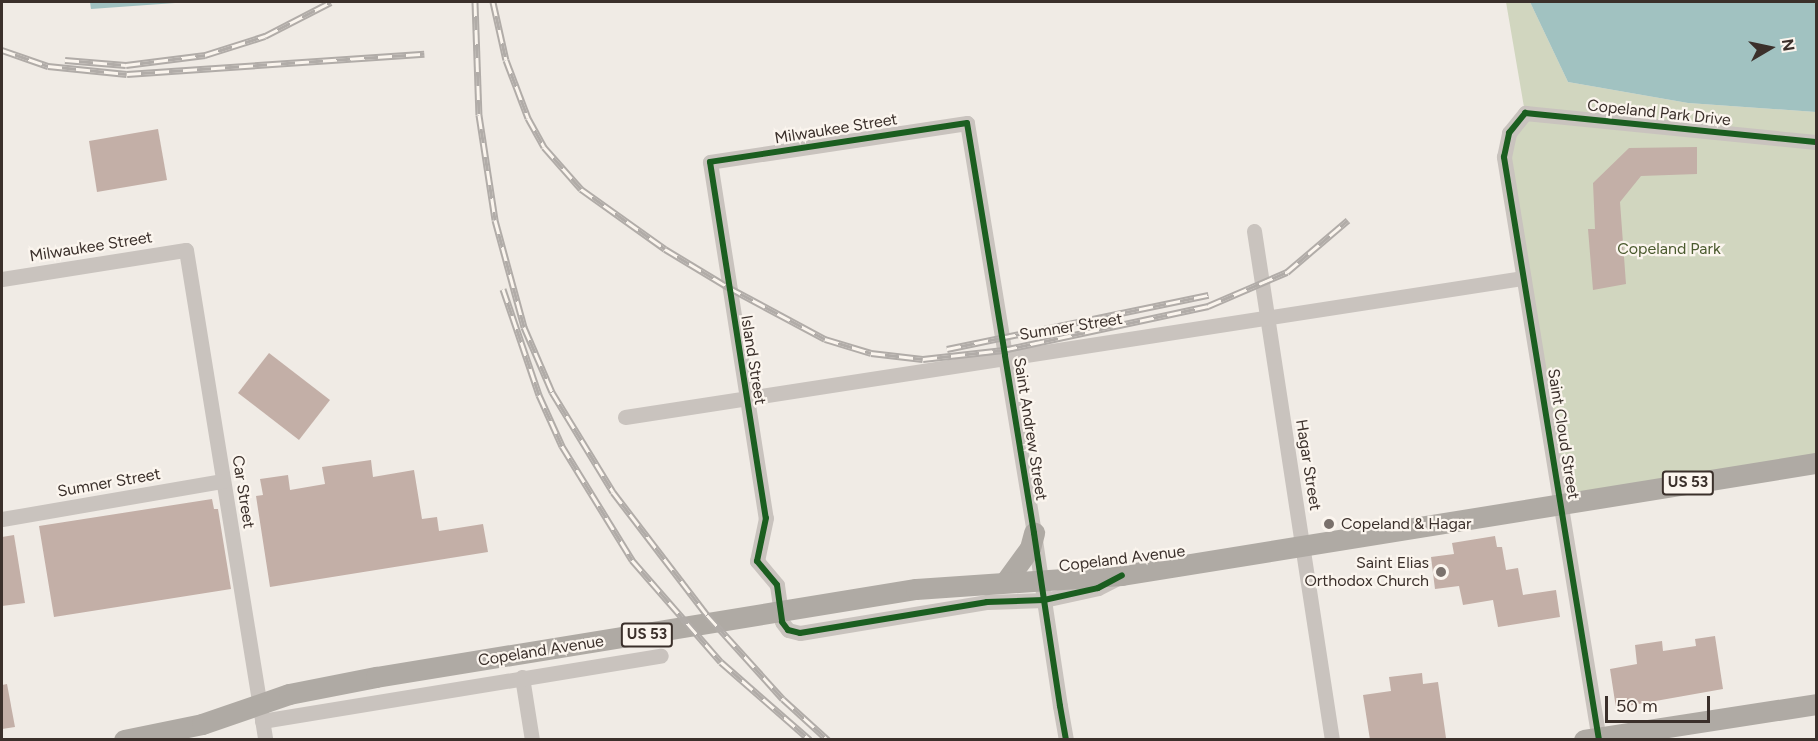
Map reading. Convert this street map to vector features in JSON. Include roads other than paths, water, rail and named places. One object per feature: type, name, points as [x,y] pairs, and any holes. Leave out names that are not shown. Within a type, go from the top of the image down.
[{"type":"highway","name":"Copeland Avenue","points":[[124,740],[260,712],[289,694],[916,589],[1006,581],[1042,591],[1303,545],[1816,463]]},
{"type":"highway","points":[[1006,581],[1030,548],[1034,533]]},
{"type":"highway","points":[[1594,739],[1816,704]]},
{"type":"street","name":"Copeland Park Drive","points":[[1509,133],[1526,113],[1816,142]]},
{"type":"street","name":"Milwaukee Street","points":[[710,162],[967,123]]},
{"type":"street","name":"Saint Andrew Street","points":[[967,123],[1066,740]]},
{"type":"street","name":"Saint Cloud Street","points":[[1509,133],[1504,157],[1560,503],[1594,739]]},
{"type":"street","name":"Island Street","points":[[710,162],[766,518],[757,561],[777,585],[782,622],[792,633],[1042,591]]},
{"type":"street","name":"Hagar Street","points":[[1254,231],[1332,740]]},
{"type":"street","name":"Milwaukee Street","points":[[2,279],[186,250]]},
{"type":"street","name":"Car Street","points":[[186,250],[265,740]]},
{"type":"street","name":"Sumner Street","points":[[626,417],[1005,355],[1523,278]]},
{"type":"street","name":"Sumner Street","points":[[2,519],[223,481]]},
{"type":"street","points":[[260,712],[662,656]]},
{"type":"street","points":[[522,677],[532,740]]},
{"type":"water","points":[[90,2],[189,2],[91,9]]},
{"type":"water","points":[[1530,2],[1816,2],[1816,112],[1688,103],[1568,82]]},
{"type":"railway","points":[[65,60],[126,65],[205,55],[265,36],[331,2]]},
{"type":"railway","points":[[475,2],[479,115],[495,220],[524,327],[552,392],[613,492],[707,615],[783,699],[828,740]]},
{"type":"railway","points":[[493,2],[506,60],[528,118],[544,147],[581,189],[665,249],[728,287],[825,339],[871,353],[923,359],[1003,350],[1208,306],[1287,272],[1348,220]]},
{"type":"railway","points":[[2,50],[48,66],[127,74],[424,54]]},
{"type":"railway","points":[[503,289],[539,395],[562,446],[632,560],[721,662],[810,740]]},
{"type":"railway","points":[[947,349],[1208,295]]},
{"type":"place","name":"Copeland & Hagar","points":[[1329,524]]},
{"type":"place","name":"Saint Elias Orthodox Church","points":[[1441,572]]},
{"type":"park label","name":"Copeland Park","points":[[1669,249]]}]
